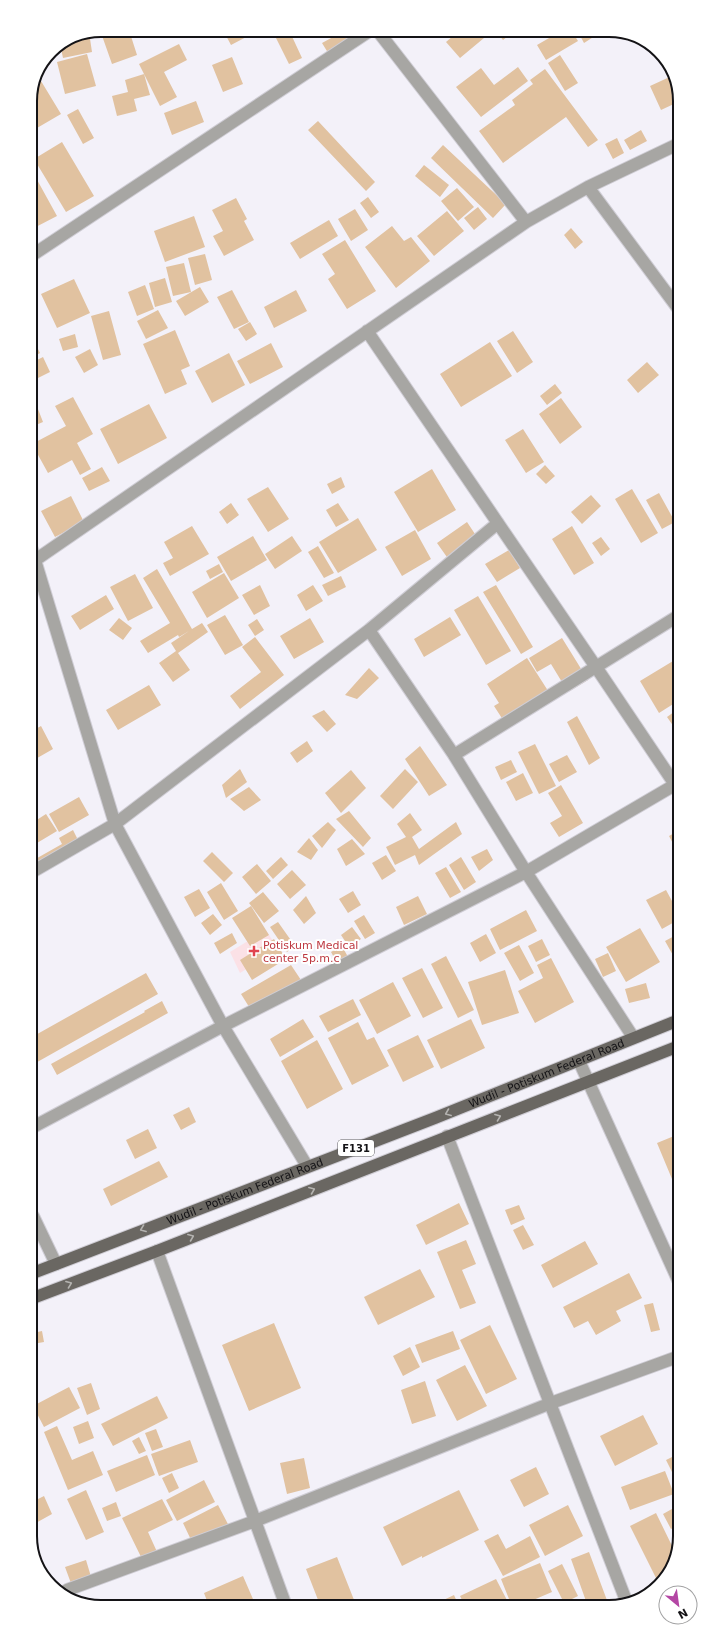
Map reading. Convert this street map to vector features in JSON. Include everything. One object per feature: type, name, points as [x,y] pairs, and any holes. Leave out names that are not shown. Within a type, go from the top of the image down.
[{"type":"main road","name":"Wudil - Potiskum Federal Road","points":[[37,1271],[579,1061],[633,1037],[673,1022]]},
{"type":"main road","name":"Wudil - Potiskum Federal Road","points":[[37,1296],[157,1251],[673,1048]]},
{"type":"street","points":[[37,251],[360,37]]},
{"type":"street","points":[[382,37],[526,222]]},
{"type":"street","points":[[37,559],[526,222],[588,187],[673,146]]},
{"type":"street","points":[[588,187],[673,302]]},
{"type":"street","points":[[367,331],[673,780]]},
{"type":"street","points":[[37,869],[115,824],[369,630],[498,523]]},
{"type":"street","points":[[37,571],[115,824],[224,1026],[307,1166]]},
{"type":"street","points":[[454,756],[673,619]]},
{"type":"street","points":[[369,630],[454,756],[526,872],[633,1037]]},
{"type":"street","points":[[37,1125],[224,1026],[526,872],[673,788]]},
{"type":"street","points":[[579,1061],[590,1082],[673,1269]]},
{"type":"street","points":[[447,1136],[625,1598]]},
{"type":"street","points":[[37,1224],[56,1264]]},
{"type":"street","points":[[157,1251],[284,1600]]},
{"type":"street","points":[[67,1590],[255,1521],[550,1403],[673,1359]]},
{"type":"shaded area","name":"Potiskum Medical center 5p.m.c","points":[[266,930],[278,949],[240,973],[230,952]]},
{"type":"building","points":[[102,37],[131,37],[137,55],[112,64]]},
{"type":"building","points":[[227,37],[246,37],[231,45]]},
{"type":"building","points":[[276,37],[292,37],[302,58],[289,64]]},
{"type":"building","points":[[333,37],[347,37],[351,44],[330,56],[322,43]]},
{"type":"building","points":[[452,37],[485,37],[460,58],[446,42]]},
{"type":"building","points":[[551,37],[575,37],[578,41],[546,60],[537,45]]},
{"type":"building","points":[[581,37],[593,37],[584,43]]},
{"type":"building","points":[[90,38],[92,52],[63,58],[62,51],[80,40]]},
{"type":"building","points":[[179,44],[187,60],[164,72],[177,97],[160,106],[139,64]]},
{"type":"building","points":[[87,54],[96,86],[65,94],[57,62]]},
{"type":"building","points":[[560,55],[578,83],[565,91],[548,63]]},
{"type":"building","points":[[232,57],[243,84],[223,92],[212,65]]},
{"type":"building","points":[[518,67],[528,81],[481,117],[456,87],[481,68],[494,85]]},
{"type":"building","points":[[545,69],[598,140],[588,147],[566,117],[503,163],[479,131],[515,105],[512,100],[533,84],[530,80]]},
{"type":"building","points":[[144,74],[150,95],[134,99],[137,111],[117,116],[112,96],[128,92],[125,80]]},
{"type":"building","points":[[669,77],[673,104],[661,110],[650,86]]},
{"type":"building","points":[[40,82],[61,114],[37,128],[37,96]]},
{"type":"building","points":[[196,101],[204,122],[172,135],[164,113]]},
{"type":"building","points":[[78,109],[94,138],[83,144],[67,115]]},
{"type":"building","points":[[318,121],[375,182],[366,191],[308,130]]},
{"type":"building","points":[[641,130],[647,141],[630,150],[624,140]]},
{"type":"building","points":[[617,138],[624,153],[613,159],[605,144]]},
{"type":"building","points":[[62,142],[94,196],[66,212],[37,164],[37,157]]},
{"type":"building","points":[[443,145],[506,204],[493,218],[431,158]]},
{"type":"building","points":[[424,165],[449,185],[440,197],[415,176]]},
{"type":"building","points":[[37,180],[57,216],[37,226]]},
{"type":"building","points":[[457,188],[474,207],[458,221],[441,201]]},
{"type":"building","points":[[368,197],[379,212],[371,218],[360,203]]},
{"type":"building","points":[[236,198],[247,219],[244,221],[254,240],[224,256],[213,236],[223,231],[212,210]]},
{"type":"building","points":[[478,207],[487,219],[474,230],[464,218]]},
{"type":"building","points":[[355,209],[368,230],[351,241],[338,219]]},
{"type":"building","points":[[447,211],[464,231],[434,256],[417,236]]},
{"type":"building","points":[[194,216],[205,247],[165,262],[154,231]]},
{"type":"building","points":[[329,220],[338,236],[300,259],[290,243]]},
{"type":"building","points":[[392,226],[404,241],[411,237],[430,261],[396,288],[365,247]]},
{"type":"building","points":[[571,228],[583,242],[575,249],[564,235]]},
{"type":"building","points":[[345,240],[376,291],[347,309],[328,279],[335,274],[322,254]]},
{"type":"building","points":[[205,254],[212,280],[195,285],[188,258]]},
{"type":"building","points":[[184,263],[191,292],[173,296],[166,267]]},
{"type":"building","points":[[165,278],[172,302],[155,307],[149,283]]},
{"type":"building","points":[[74,279],[90,313],[57,328],[41,294]]},
{"type":"building","points":[[145,285],[154,309],[137,316],[128,292]]},
{"type":"building","points":[[200,287],[209,302],[185,316],[176,301]]},
{"type":"building","points":[[232,290],[249,322],[234,329],[217,297]]},
{"type":"building","points":[[296,290],[307,311],[274,328],[264,307]]},
{"type":"building","points":[[158,310],[168,328],[146,339],[137,321]]},
{"type":"building","points":[[109,311],[121,355],[103,360],[91,316]]},
{"type":"building","points":[[250,322],[257,334],[246,341],[238,329]]},
{"type":"building","points":[[175,330],[190,366],[181,370],[187,384],[165,394],[143,344]]},
{"type":"building","points":[[513,331],[533,362],[517,373],[497,341]]},
{"type":"building","points":[[75,334],[78,347],[63,351],[59,339]]},
{"type":"building","points":[[490,342],[512,376],[461,407],[440,374]]},
{"type":"building","points":[[271,343],[283,367],[250,384],[237,361]]},
{"type":"building","points":[[37,347],[40,353],[37,355]]},
{"type":"building","points":[[90,349],[98,365],[84,373],[75,357]]},
{"type":"building","points":[[229,353],[245,385],[212,403],[195,371]]},
{"type":"building","points":[[43,357],[50,372],[37,378],[37,360]]},
{"type":"building","points":[[647,362],[659,375],[638,393],[627,380]]},
{"type":"building","points":[[555,384],[562,393],[547,405],[540,396]]},
{"type":"building","points":[[73,397],[93,434],[77,443],[91,469],[80,475],[72,460],[48,473],[37,453],[37,441],[66,426],[55,406]]},
{"type":"building","points":[[561,398],[582,427],[560,444],[539,414]]},
{"type":"building","points":[[149,404],[167,438],[118,464],[100,429]]},
{"type":"building","points":[[37,406],[43,422],[37,424]]},
{"type":"building","points":[[523,429],[544,462],[526,473],[505,440]]},
{"type":"building","points":[[545,465],[555,476],[546,484],[536,474]]},
{"type":"building","points":[[102,467],[110,481],[89,491],[82,478]]},
{"type":"building","points":[[432,469],[456,510],[418,532],[394,492]]},
{"type":"building","points":[[341,477],[345,487],[332,494],[327,484]]},
{"type":"building","points":[[268,487],[289,519],[268,532],[247,499]]},
{"type":"building","points":[[632,489],[658,533],[641,543],[615,499]]},
{"type":"building","points":[[659,493],[673,518],[673,523],[662,529],[646,500]]},
{"type":"building","points":[[591,495],[601,506],[582,524],[571,512]]},
{"type":"building","points":[[71,496],[84,522],[55,537],[41,511]]},
{"type":"building","points":[[231,503],[239,515],[227,524],[219,512]]},
{"type":"building","points":[[338,503],[349,520],[336,527],[326,510]]},
{"type":"building","points":[[358,518],[377,550],[338,573],[319,542]]},
{"type":"building","points":[[467,522],[479,540],[449,560],[437,543]]},
{"type":"building","points":[[192,526],[209,554],[170,576],[163,563],[173,558],[164,542]]},
{"type":"building","points":[[572,526],[594,563],[574,575],[552,539]]},
{"type":"building","points":[[415,530],[431,559],[402,576],[385,547]]},
{"type":"building","points":[[253,536],[267,560],[231,581],[217,557]]},
{"type":"building","points":[[292,536],[302,551],[275,569],[265,554]]},
{"type":"building","points":[[601,537],[610,549],[601,556],[592,543]]},
{"type":"building","points":[[318,546],[334,573],[324,578],[308,552]]},
{"type":"building","points":[[509,550],[520,568],[497,582],[485,564]]},
{"type":"building","points":[[219,564],[223,572],[210,579],[206,571]]},
{"type":"building","points":[[157,569],[192,629],[202,623],[208,632],[178,653],[190,670],[173,682],[159,663],[176,651],[171,643],[189,631],[179,637],[178,635],[148,653],[140,641],[170,623],[143,578]]},
{"type":"building","points":[[224,573],[239,598],[207,618],[192,592]]},
{"type":"building","points":[[135,574],[153,608],[128,621],[110,587]]},
{"type":"building","points":[[341,576],[346,587],[328,596],[322,585]]},
{"type":"building","points":[[260,585],[270,606],[254,615],[242,595]]},
{"type":"building","points":[[313,585],[323,601],[306,611],[297,595]]},
{"type":"building","points":[[496,585],[533,647],[521,654],[483,592]]},
{"type":"building","points":[[106,595],[114,609],[80,630],[71,616]]},
{"type":"building","points":[[478,596],[511,651],[486,665],[454,610]]},
{"type":"building","points":[[225,615],[243,645],[225,655],[207,625]]},
{"type":"building","points":[[450,617],[461,635],[424,657],[414,639]]},
{"type":"building","points":[[119,618],[132,628],[123,640],[109,630]]},
{"type":"building","points":[[310,618],[324,642],[294,659],[280,636]]},
{"type":"building","points":[[257,619],[264,630],[255,636],[248,625]]},
{"type":"building","points":[[255,637],[284,675],[240,709],[230,696],[261,672],[242,647]]},
{"type":"building","points":[[562,638],[588,680],[568,692],[551,664],[537,672],[529,658]]},
{"type":"building","points":[[527,658],[552,697],[507,726],[494,706],[499,703],[487,684]]},
{"type":"building","points":[[673,661],[673,704],[659,713],[640,681]]},
{"type":"building","points":[[369,668],[379,678],[357,699],[345,695]]},
{"type":"building","points":[[149,685],[161,705],[118,730],[106,710]]},
{"type":"building","points":[[324,710],[336,724],[327,732],[312,716]]},
{"type":"building","points":[[673,713],[673,726],[667,717]]},
{"type":"building","points":[[577,716],[600,758],[589,765],[567,722]]},
{"type":"building","points":[[41,726],[53,749],[37,758],[37,728]]},
{"type":"building","points":[[307,741],[313,751],[297,763],[290,753]]},
{"type":"building","points":[[535,744],[556,786],[539,794],[518,752]]},
{"type":"building","points":[[420,746],[447,785],[429,796],[405,759]]},
{"type":"building","points":[[567,755],[577,772],[559,782],[549,764]]},
{"type":"building","points":[[511,760],[517,772],[501,780],[495,767]]},
{"type":"building","points":[[240,769],[247,782],[226,798],[222,785]]},
{"type":"building","points":[[405,769],[418,782],[393,809],[380,796]]},
{"type":"building","points":[[351,770],[366,788],[341,813],[325,793]]},
{"type":"building","points":[[523,773],[533,793],[516,801],[506,782]]},
{"type":"building","points":[[561,785],[583,823],[559,837],[550,823],[562,816],[548,793]]},
{"type":"building","points":[[249,787],[261,800],[244,811],[230,799]]},
{"type":"building","points":[[79,797],[89,815],[59,832],[49,814]]},
{"type":"building","points":[[349,811],[371,838],[363,847],[336,819]]},
{"type":"building","points":[[410,813],[422,830],[412,837],[419,849],[456,822],[462,834],[419,865],[415,855],[395,865],[386,847],[406,837],[397,824]]},
{"type":"building","points":[[46,814],[57,831],[37,843],[37,820]]},
{"type":"building","points":[[328,822],[336,830],[322,848],[312,836]]},
{"type":"building","points":[[73,830],[81,846],[37,869],[37,858],[62,844],[59,838]]},
{"type":"building","points":[[673,834],[673,844],[669,836]]},
{"type":"building","points":[[309,838],[318,850],[311,860],[297,852]]},
{"type":"building","points":[[352,839],[365,854],[346,866],[337,849]]},
{"type":"building","points":[[487,849],[493,860],[479,871],[471,857]]},
{"type":"building","points":[[212,852],[233,873],[224,882],[203,861]]},
{"type":"building","points":[[386,855],[396,871],[382,880],[372,863]]},
{"type":"building","points":[[281,857],[288,865],[273,879],[266,871]]},
{"type":"building","points":[[461,857],[476,882],[464,890],[449,865]]},
{"type":"building","points":[[257,864],[271,881],[256,894],[242,877]]},
{"type":"building","points":[[446,867],[461,892],[450,898],[435,873]]},
{"type":"building","points":[[292,870],[306,885],[290,899],[277,884]]},
{"type":"building","points":[[221,883],[238,911],[224,920],[207,892]]},
{"type":"building","points":[[199,889],[210,908],[195,917],[184,897]]},
{"type":"building","points":[[666,890],[673,903],[673,923],[662,929],[646,900]]},
{"type":"building","points":[[353,891],[361,905],[348,913],[339,899]]},
{"type":"building","points":[[263,892],[279,911],[264,923],[249,903]]},
{"type":"building","points":[[306,896],[316,913],[304,924],[293,910]]},
{"type":"building","points":[[418,896],[427,914],[404,925],[396,907]]},
{"type":"building","points":[[251,906],[269,935],[250,946],[232,918]]},
{"type":"building","points":[[526,910],[537,931],[500,950],[490,929]]},
{"type":"building","points":[[213,914],[222,925],[210,935],[201,923]]},
{"type":"building","points":[[364,915],[375,933],[365,939],[354,921]]},
{"type":"building","points":[[278,922],[295,946],[287,952],[270,927]]},
{"type":"building","points":[[352,927],[361,939],[349,947],[341,935]]},
{"type":"building","points":[[640,928],[660,962],[626,982],[606,947]]},
{"type":"building","points":[[232,933],[237,943],[220,954],[214,943]]},
{"type":"building","points":[[486,934],[496,953],[480,962],[470,943]]},
{"type":"building","points":[[673,937],[673,955],[665,941]]},
{"type":"building","points":[[274,939],[286,959],[252,980],[240,960]]},
{"type":"building","points":[[542,939],[550,955],[536,962],[528,946]]},
{"type":"building","points":[[519,945],[534,973],[520,981],[504,953]]},
{"type":"building","points":[[342,946],[348,957],[337,963],[331,952]]},
{"type":"building","points":[[608,953],[616,971],[603,977],[595,959]]},
{"type":"building","points":[[446,956],[474,1010],[458,1018],[431,964]]},
{"type":"building","points":[[551,958],[574,1002],[535,1023],[518,991],[543,978],[537,965]]},
{"type":"building","points":[[291,965],[301,980],[251,1010],[241,994]]},
{"type":"building","points":[[422,968],[443,1008],[423,1018],[402,978]]},
{"type":"building","points":[[505,970],[519,1013],[482,1025],[468,982]]},
{"type":"building","points":[[146,973],[158,994],[37,1062],[37,1034]]},
{"type":"building","points":[[393,982],[411,1016],[377,1034],[359,1000]]},
{"type":"building","points":[[646,983],[650,998],[629,1003],[625,989]]},
{"type":"building","points":[[353,999],[361,1015],[328,1032],[319,1016]]},
{"type":"building","points":[[162,1001],[168,1013],[57,1075],[51,1064]]},
{"type":"building","points":[[303,1019],[314,1037],[280,1057],[270,1039]]},
{"type":"building","points":[[471,1019],[485,1048],[441,1069],[427,1040]]},
{"type":"building","points":[[358,1022],[367,1040],[374,1037],[389,1066],[352,1085],[328,1038]]},
{"type":"building","points":[[418,1035],[434,1067],[403,1082],[387,1050]]},
{"type":"building","points":[[317,1040],[343,1089],[307,1109],[281,1061]]},
{"type":"building","points":[[189,1107],[196,1122],[181,1130],[173,1115]]},
{"type":"building","points":[[148,1129],[157,1148],[135,1159],[126,1140]]},
{"type":"building","points":[[673,1136],[673,1179],[672,1179],[657,1143]]},
{"type":"building","points":[[159,1161],[168,1177],[111,1206],[103,1189]]},
{"type":"building","points":[[459,1203],[469,1224],[426,1245],[416,1225]]},
{"type":"building","points":[[519,1205],[525,1219],[511,1225],[505,1210]]},
{"type":"building","points":[[523,1225],[534,1245],[523,1250],[513,1230]]},
{"type":"building","points":[[466,1240],[476,1264],[462,1270],[476,1303],[460,1309],[437,1252]]},
{"type":"building","points":[[585,1241],[598,1264],[553,1288],[541,1265]]},
{"type":"building","points":[[420,1269],[435,1297],[378,1325],[364,1297]]},
{"type":"building","points":[[629,1273],[642,1298],[616,1311],[621,1321],[596,1335],[588,1321],[574,1328],[563,1307]]},
{"type":"building","points":[[653,1303],[660,1330],[651,1332],[644,1305]]},
{"type":"building","points":[[274,1323],[301,1388],[249,1411],[222,1345]]},
{"type":"building","points":[[490,1325],[517,1379],[486,1394],[460,1340]]},
{"type":"building","points":[[42,1331],[44,1342],[37,1343],[37,1332]]},
{"type":"building","points":[[453,1331],[460,1349],[422,1363],[415,1345]]},
{"type":"building","points":[[410,1347],[420,1367],[403,1376],[393,1356]]},
{"type":"building","points":[[465,1365],[487,1406],[457,1421],[436,1380]]},
{"type":"building","points":[[425,1381],[436,1416],[412,1424],[401,1390]]},
{"type":"building","points":[[91,1383],[100,1409],[87,1415],[77,1388]]},
{"type":"building","points":[[69,1387],[80,1408],[44,1427],[37,1414],[37,1404]]},
{"type":"building","points":[[157,1396],[168,1418],[113,1446],[101,1424]]},
{"type":"building","points":[[643,1415],[658,1444],[615,1466],[600,1436]]},
{"type":"building","points":[[88,1421],[94,1438],[79,1444],[73,1427]]},
{"type":"building","points":[[57,1426],[72,1460],[93,1451],[103,1475],[68,1490],[44,1432]]},
{"type":"building","points":[[156,1429],[163,1447],[152,1451],[145,1433]]},
{"type":"building","points":[[139,1437],[146,1451],[139,1454],[132,1441]]},
{"type":"building","points":[[190,1440],[198,1462],[159,1476],[151,1454]]},
{"type":"building","points":[[147,1455],[155,1475],[116,1492],[107,1471]]},
{"type":"building","points":[[673,1456],[673,1474],[666,1460]]},
{"type":"building","points":[[304,1458],[310,1488],[287,1494],[280,1463]]},
{"type":"building","points":[[536,1467],[549,1494],[524,1507],[510,1480]]},
{"type":"building","points":[[665,1471],[673,1494],[630,1510],[621,1487]]},
{"type":"building","points":[[172,1473],[179,1488],[169,1493],[162,1478]]},
{"type":"building","points":[[204,1480],[215,1502],[177,1521],[166,1500]]},
{"type":"building","points":[[86,1490],[104,1532],[86,1540],[67,1499]]},
{"type":"building","points":[[459,1490],[479,1530],[422,1558],[422,1556],[402,1566],[383,1527]]},
{"type":"building","points":[[44,1496],[52,1514],[37,1522],[37,1500]]},
{"type":"building","points":[[162,1499],[173,1520],[148,1532],[158,1554],[143,1561],[122,1518]]},
{"type":"building","points":[[116,1502],[121,1516],[107,1521],[102,1508]]},
{"type":"building","points":[[218,1505],[229,1526],[193,1544],[183,1523]]},
{"type":"building","points":[[568,1505],[583,1536],[545,1556],[529,1525]]},
{"type":"building","points":[[673,1508],[673,1528],[671,1529],[663,1514]]},
{"type":"building","points":[[656,1513],[672,1546],[670,1557],[656,1579],[630,1526]]},
{"type":"building","points":[[498,1534],[506,1549],[530,1536],[540,1557],[503,1576],[484,1541]]},
{"type":"building","points":[[589,1552],[607,1600],[586,1600],[571,1559]]},
{"type":"building","points":[[337,1557],[354,1600],[318,1600],[306,1569]]},
{"type":"building","points":[[86,1560],[92,1580],[72,1586],[65,1567]]},
{"type":"building","points":[[540,1563],[552,1592],[533,1600],[509,1600],[501,1579]]},
{"type":"building","points":[[562,1564],[578,1596],[570,1600],[562,1600],[548,1571]]},
{"type":"building","points":[[243,1576],[253,1600],[207,1600],[204,1593]]},
{"type":"building","points":[[496,1579],[507,1600],[462,1600],[460,1596]]},
{"type":"building","points":[[454,1595],[456,1600],[444,1600]]},
{"type":"place","name":"Potiskum Medical center 5p.m.c","points":[[254,951]]}]
